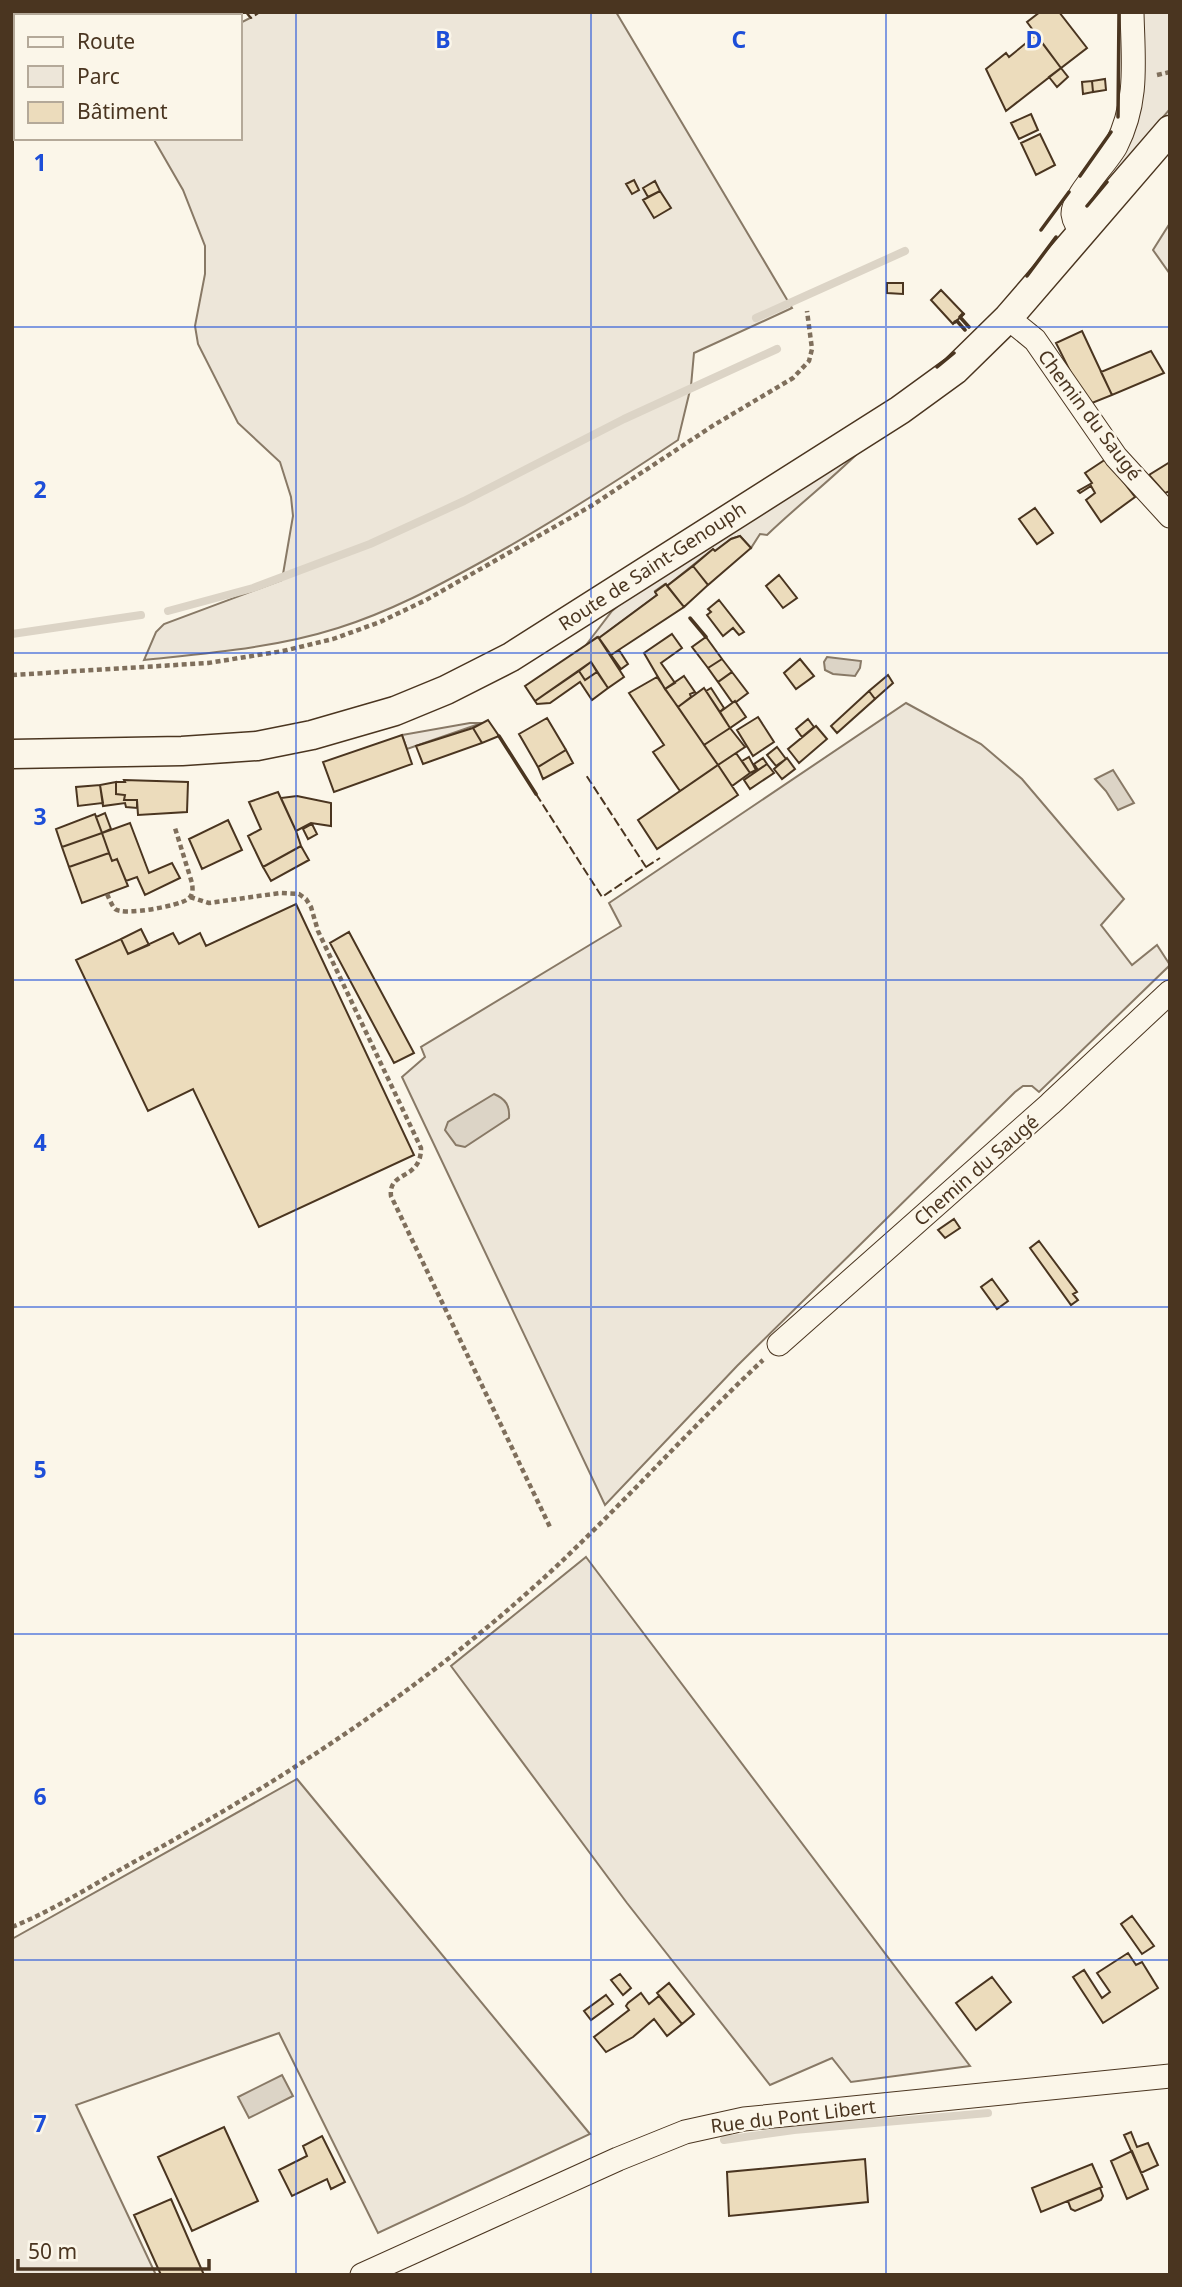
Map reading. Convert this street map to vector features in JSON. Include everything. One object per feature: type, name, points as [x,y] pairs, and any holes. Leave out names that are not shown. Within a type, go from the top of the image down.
[{"type":"street","points":[[1083,233],[1076,224],[1073,212],[1077,199],[1114,149],[1130,110],[1133,85],[1132,12]]},
{"type":"street","name":"Route de Saint-Genouph","points":[[12,754],[183,751],[257,746],[396,711],[446,690],[511,657],[900,410],[956,370],[1008,318],[1170,130]]},
{"type":"street","name":"Chemin du Saugé","points":[[1008,318],[1035,341],[1116,457],[1170,516]]},
{"type":"street","name":"Chemin du Saugé","points":[[779,1345],[1050,1104],[1170,992]]},
{"type":"street","name":"Rue du Pont Libert","points":[[362,2275],[618,2159],[685,2132],[744,2119],[1170,2076]]},
{"type":"path","points":[[12,675],[208,663],[283,651],[333,639],[380,622],[426,600],[592,506],[714,425],[793,378],[810,361],[812,349],[807,311]]},
{"type":"path","points":[[175,828],[192,883],[190,897]]},
{"type":"path","points":[[107,894],[115,909],[122,912],[182,902],[190,897],[209,903],[280,892],[299,894],[306,899],[318,931],[421,1148],[421,1160],[417,1167],[393,1181],[390,1187],[391,1196],[550,1527]]},
{"type":"path","points":[[12,1927],[193,1829],[279,1778],[323,1750],[429,1673],[561,1562],[705,1415],[779,1345]]},
{"type":"green space","points":[[246,12],[616,12],[792,308],[694,353],[691,386],[678,440],[557,518],[465,571],[376,614],[314,635],[242,649],[144,660],[156,632],[164,624],[282,580],[293,516],[291,497],[280,462],[238,423],[198,344],[195,326],[205,274],[205,246],[183,190],[154,140],[242,140],[242,22],[250,18]]},
{"type":"green space","points":[[1139,12],[1170,12],[1170,109],[1087,206],[1086,201],[1115,163]]},
{"type":"green space","points":[[1170,223],[1170,274],[1153,250]]},
{"type":"green space","points":[[866,445],[767,535],[760,534],[751,548],[740,536],[715,551],[713,549],[667,586],[665,584],[655,591],[657,595],[586,645],[612,611],[628,597]]},
{"type":"green space","points":[[906,703],[981,744],[1022,779],[1124,899],[1101,925],[1132,965],[1157,945],[1170,965],[1039,1092],[1032,1086],[1023,1086],[1015,1092],[737,1366],[605,1505],[402,1077],[425,1057],[421,1047],[621,926],[609,903]]},
{"type":"green space","points":[[482,723],[407,749],[402,735]]},
{"type":"green space","points":[[586,1557],[970,2066],[851,2082],[832,2058],[770,2085],[627,1903],[451,1666]]},
{"type":"green space","points":[[297,1779],[590,2134],[378,2233],[279,2033],[76,2105],[156,2275],[12,2275],[12,1939]]},
{"type":"shaded area","points":[[827,657],[861,661],[860,668],[855,676],[833,674],[825,670],[824,662]]},
{"type":"shaded area","points":[[1113,770],[1134,803],[1118,810],[1095,779]]},
{"type":"shaded area","points":[[494,1094],[506,1103],[509,1118],[465,1147],[456,1145],[445,1130],[448,1122]]},
{"type":"shaded area","points":[[282,2075],[293,2096],[249,2118],[238,2097]]},
{"type":"building","points":[[1040,12],[1059,12],[1087,48],[1061,68],[1027,22]]},
{"type":"building","points":[[1036,35],[1061,68],[1006,111],[986,69],[1006,53],[1009,57]]},
{"type":"building","points":[[1061,68],[1068,77],[1057,87],[1049,77]]},
{"type":"building","points":[[1105,79],[1106,90],[1093,92],[1092,81]]},
{"type":"building","points":[[1092,81],[1093,92],[1083,94],[1082,82]]},
{"type":"building","points":[[1031,114],[1038,130],[1019,139],[1011,123]]},
{"type":"building","points":[[1040,134],[1055,165],[1036,175],[1021,143]]},
{"type":"building","points":[[634,180],[639,190],[632,194],[626,184]]},
{"type":"building","points":[[655,181],[660,191],[648,197],[643,188]]},
{"type":"building","points":[[660,191],[671,208],[654,218],[643,200]]},
{"type":"building","points":[[887,283],[903,283],[903,294],[887,293]]},
{"type":"building","points":[[941,290],[964,314],[953,324],[931,300]]},
{"type":"building","points":[[1082,331],[1112,395],[1087,405],[1056,343]]},
{"type":"building","points":[[1151,351],[1164,373],[1112,395],[1101,372]]},
{"type":"building","points":[[1106,459],[1135,497],[1101,522],[1086,500],[1095,493],[1091,486],[1080,493],[1078,491],[1092,483],[1085,473]]},
{"type":"building","points":[[1170,462],[1170,491],[1165,493],[1149,475]]},
{"type":"building","points":[[1035,508],[1053,533],[1037,544],[1019,519]]},
{"type":"building","points":[[740,536],[751,548],[708,585],[693,566],[713,549],[715,551]]},
{"type":"building","points":[[693,566],[708,585],[684,607],[667,586]]},
{"type":"building","points":[[779,575],[797,598],[783,608],[766,586]]},
{"type":"building","points":[[666,584],[684,607],[611,655],[599,638],[657,595],[655,592]]},
{"type":"building","points":[[719,600],[744,632],[739,635],[733,628],[723,636],[707,615],[711,612],[708,609]]},
{"type":"building","points":[[672,634],[682,648],[661,663],[675,683],[665,689],[644,653]]},
{"type":"building","points":[[598,637],[624,677],[608,688],[591,662],[535,701],[525,686]]},
{"type":"building","points":[[706,637],[722,659],[708,668],[692,647]]},
{"type":"building","points":[[619,650],[628,664],[621,669],[611,655]]},
{"type":"building","points":[[722,659],[732,672],[718,682],[708,668]]},
{"type":"building","points":[[800,659],[814,676],[796,689],[784,673]]},
{"type":"building","points":[[591,662],[597,672],[585,680],[579,671]]},
{"type":"building","points":[[579,671],[585,680],[597,672],[608,688],[592,700],[580,682],[550,703],[537,704],[535,701]]},
{"type":"building","points":[[732,672],[748,693],[736,702],[732,702],[718,682]]},
{"type":"building","points":[[888,675],[893,683],[875,699],[869,691]]},
{"type":"building","points":[[684,676],[695,692],[678,707],[665,689]]},
{"type":"building","points":[[657,677],[718,765],[680,791],[653,752],[664,745],[629,693]]},
{"type":"building","points":[[704,688],[730,728],[704,745],[678,707]]},
{"type":"building","points":[[711,688],[724,708],[720,712],[706,691]]},
{"type":"building","points":[[869,691],[875,699],[837,733],[831,726]]},
{"type":"building","points":[[735,701],[746,717],[730,728],[720,712]]},
{"type":"building","points":[[758,717],[774,742],[753,756],[737,730]]},
{"type":"building","points":[[547,718],[566,750],[538,767],[519,734]]},
{"type":"building","points":[[808,719],[814,727],[802,737],[796,729]]},
{"type":"building","points":[[488,720],[499,736],[482,743],[473,728]]},
{"type":"building","points":[[816,726],[827,739],[799,763],[788,749]]},
{"type":"building","points":[[473,728],[482,743],[423,764],[416,746]]},
{"type":"building","points":[[730,728],[745,747],[718,765],[704,745]]},
{"type":"building","points":[[402,735],[412,764],[334,792],[323,762]]},
{"type":"building","points":[[777,747],[786,759],[776,766],[767,755]]},
{"type":"building","points":[[566,750],[573,763],[543,779],[538,767]]},
{"type":"building","points":[[736,753],[750,773],[732,786],[718,765]]},
{"type":"building","points":[[749,757],[756,770],[750,773],[742,761]]},
{"type":"building","points":[[763,758],[767,764],[758,770],[754,764]]},
{"type":"building","points":[[787,758],[795,769],[782,779],[774,769]]},
{"type":"building","points":[[767,764],[774,773],[750,789],[744,780]]},
{"type":"building","points":[[718,765],[738,795],[657,849],[638,820]]},
{"type":"building","points":[[124,780],[188,782],[187,812],[138,815],[137,800],[124,800],[125,795],[116,794],[116,782],[125,782]]},
{"type":"building","points":[[116,782],[116,794],[125,795],[124,800],[137,800],[137,808],[126,807],[125,803],[103,806],[100,785]]},
{"type":"building","points":[[100,785],[103,803],[78,806],[76,787]]},
{"type":"building","points":[[278,792],[301,846],[263,867],[248,836],[261,829],[249,802]]},
{"type":"building","points":[[297,796],[331,803],[331,826],[311,823],[296,831],[281,798]]},
{"type":"building","points":[[105,813],[111,829],[102,833],[96,817]]},
{"type":"building","points":[[95,814],[102,833],[62,847],[56,829]]},
{"type":"building","points":[[228,820],[242,850],[202,869],[189,839]]},
{"type":"building","points":[[130,823],[149,873],[172,863],[180,878],[145,895],[137,877],[126,881],[117,859],[112,861],[102,833]]},
{"type":"building","points":[[312,824],[317,834],[308,839],[303,829]]},
{"type":"building","points":[[102,833],[109,853],[69,867],[62,847]]},
{"type":"building","points":[[301,846],[309,860],[271,881],[263,867]]},
{"type":"building","points":[[109,853],[112,861],[117,859],[128,886],[82,903],[69,867]]},
{"type":"building","points":[[296,904],[414,1155],[259,1227],[193,1089],[148,1111],[76,960],[121,939],[128,954],[173,933],[179,944],[200,933],[206,946]]},
{"type":"building","points":[[141,929],[149,945],[128,954],[121,939]]},
{"type":"building","points":[[349,932],[414,1053],[394,1063],[330,943]]},
{"type":"building","points":[[954,1219],[960,1228],[945,1238],[938,1230]]},
{"type":"building","points":[[1039,1241],[1077,1292],[1073,1294],[1078,1300],[1071,1305],[1030,1248]]},
{"type":"building","points":[[992,1279],[1008,1301],[997,1309],[981,1287]]},
{"type":"building","points":[[1132,1916],[1154,1946],[1142,1954],[1121,1924]]},
{"type":"building","points":[[1128,1953],[1136,1965],[1142,1962],[1158,1988],[1103,2023],[1073,1977],[1084,1970],[1102,1998],[1110,1992],[1097,1973]]},
{"type":"building","points":[[620,1974],[631,1988],[623,1995],[611,1980]]},
{"type":"building","points":[[992,1977],[1011,2002],[976,2030],[956,2003]]},
{"type":"building","points":[[669,1983],[694,2014],[682,2024],[657,1993]]},
{"type":"building","points":[[641,1993],[649,2004],[659,1996],[682,2024],[667,2036],[654,2019],[633,2037],[606,2052],[594,2037],[629,2010],[626,2006],[628,2003]]},
{"type":"building","points":[[606,1995],[613,2004],[591,2020],[584,2011]]},
{"type":"building","points":[[224,2127],[258,2201],[192,2231],[158,2157]]},
{"type":"building","points":[[1131,2132],[1137,2147],[1148,2143],[1158,2165],[1141,2173],[1124,2135]]},
{"type":"building","points":[[322,2136],[345,2182],[331,2189],[327,2179],[292,2196],[279,2170],[307,2156],[303,2146]]},
{"type":"building","points":[[1132,2151],[1148,2189],[1127,2199],[1111,2161]]},
{"type":"building","points":[[865,2159],[868,2202],[729,2216],[727,2172]]},
{"type":"building","points":[[1092,2164],[1102,2187],[1041,2212],[1032,2188]]},
{"type":"building","points":[[1100,2188],[1103,2196],[1101,2200],[1075,2211],[1071,2209],[1068,2201]]},
{"type":"building","points":[[171,2199],[204,2275],[161,2275],[134,2215]]},
{"type":"waterway","points":[[756,318],[905,251]]},
{"type":"waterway","points":[[168,611],[253,588],[370,544],[464,501],[624,419],[777,349]]},
{"type":"waterway","points":[[12,634],[141,615]]},
{"type":"waterway","points":[[724,2140],[794,2130],[988,2113]]},
{"type":"fence","points":[[246,12],[251,18],[260,12]]},
{"type":"fence","points":[[536,794],[602,897],[646,867],[586,775]]},
{"type":"fence","points":[[646,867],[660,858]]},
{"type":"wall","points":[[1118,117],[1119,12]]},
{"type":"wall","points":[[1080,176],[1111,132]]},
{"type":"wall","points":[[1087,206],[1107,182]]},
{"type":"wall","points":[[1041,230],[1069,192]]},
{"type":"wall","points":[[1027,276],[1056,237]]},
{"type":"wall","points":[[963,314],[960,317],[969,327]]},
{"type":"wall","points":[[955,322],[965,330]]},
{"type":"wall","points":[[937,367],[954,353]]},
{"type":"wall","points":[[690,618],[706,637]]},
{"type":"wall","points":[[499,736],[536,794]]}]
